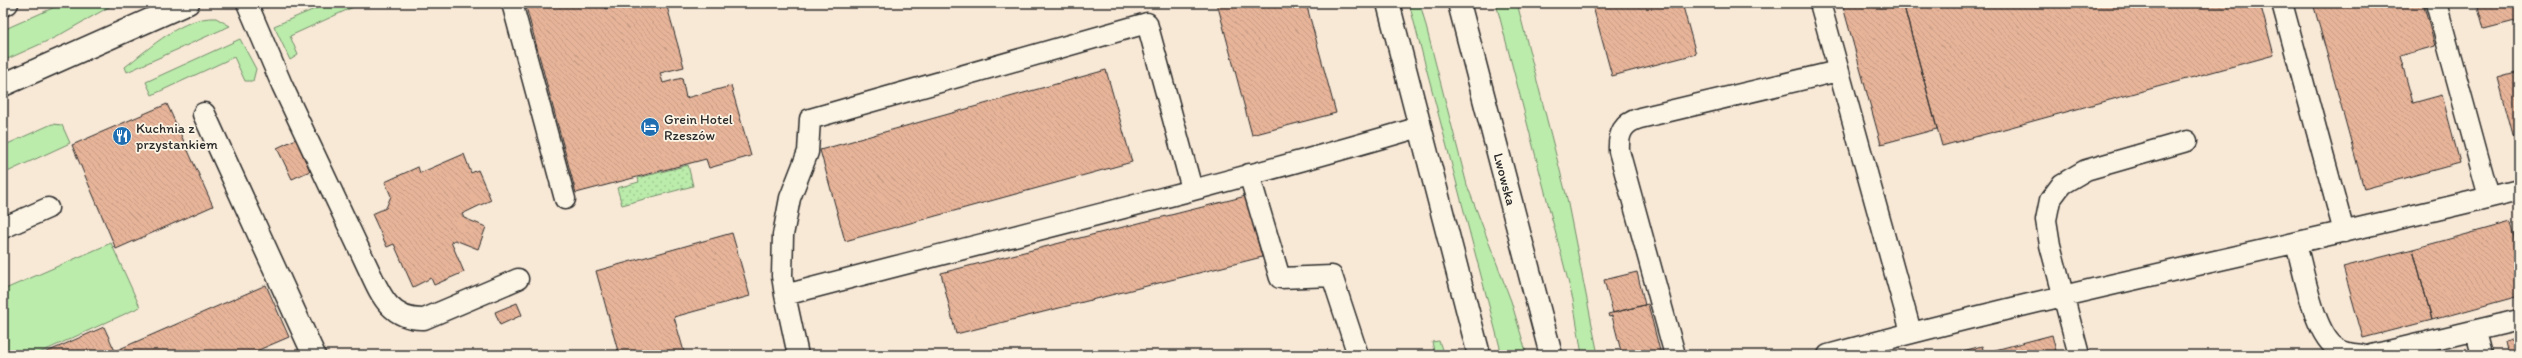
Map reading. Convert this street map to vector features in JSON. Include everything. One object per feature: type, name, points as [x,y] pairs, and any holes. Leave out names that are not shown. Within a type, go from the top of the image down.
[{"type":"main road","points":[[3,5],[7,3]]},
{"type":"main road","points":[[3,85],[188,3]]},
{"type":"main road","points":[[1388,3],[1480,355]]},
{"type":"main road","name":"Lwowska","points":[[1459,3],[1551,355]]},
{"type":"main road","points":[[204,114],[314,355]]},
{"type":"lane","points":[[247,3],[282,85],[372,276],[381,294],[395,312],[410,319],[424,319],[518,279]]},
{"type":"lane","points":[[512,3],[564,199]]},
{"type":"lane","points":[[1820,3],[1911,332]]},
{"type":"lane","points":[[2282,3],[2344,232]]},
{"type":"lane","points":[[2436,3],[2489,197]]},
{"type":"lane","points":[[798,355],[782,276],[783,235],[790,198],[808,152],[810,119],[1147,22],[1192,189]]},
{"type":"lane","points":[[1675,355],[1619,151],[1618,139],[1621,131],[1632,120],[1838,72]]},
{"type":"lane","points":[[785,295],[1249,174],[1420,127]]},
{"type":"lane","points":[[2079,355],[2050,245],[2046,220],[2050,200],[2062,184],[2086,170],[2188,141]]},
{"type":"lane","points":[[1249,174],[1280,278],[1332,276],[1358,355]]},
{"type":"lane","points":[[1828,355],[1911,332],[2296,244],[2519,190]]},
{"type":"lane","points":[[3,228],[48,208]]},
{"type":"lane","points":[[2296,244],[2320,327],[2328,340],[2337,349],[2353,354]]},
{"type":"lane","points":[[2372,355],[2476,332],[2519,320]]},
{"type":"lane","points":[[2476,332],[2482,355]]},
{"type":"green space","points":[[64,3],[116,3],[56,37],[3,61],[3,30]]},
{"type":"green space","points":[[329,3],[362,3],[290,36],[298,55],[290,60],[274,26]]},
{"type":"green space","points":[[1409,3],[1420,3],[1467,185],[1511,301],[1527,355],[1502,355]]},
{"type":"green space","points":[[1496,3],[1517,3],[1566,194],[1598,355],[1582,355],[1573,300]]},
{"type":"green space","points":[[216,18],[230,26],[127,72],[125,67],[156,43],[179,28],[191,22]]},
{"type":"green space","points":[[240,39],[256,69],[253,81],[245,81],[234,57],[152,95],[146,82]]},
{"type":"green space","points":[[52,124],[62,125],[70,143],[3,174],[3,146]]},
{"type":"green space","points":[[688,165],[693,186],[622,205],[617,188],[639,182],[638,178]]},
{"type":"green space","points":[[111,243],[140,307],[35,355],[3,355],[3,290]]},
{"type":"green space","points":[[1439,341],[1444,355],[1435,355],[1432,342]]},
{"type":"building","name":"Grein Hotel Rzeszów","points":[[525,3],[603,3],[605,9],[629,3],[666,3],[684,67],[660,73],[663,83],[682,78],[686,98],[731,86],[751,156],[709,168],[706,159],[576,193]]},
{"type":"building","points":[[1217,3],[1306,3],[1336,113],[1252,135]]},
{"type":"building","points":[[1592,3],[1682,3],[1696,54],[1612,76]]},
{"type":"building","points":[[1842,3],[1903,3],[1937,129],[1881,144]]},
{"type":"building","points":[[1903,3],[2260,3],[2274,55],[1942,146]]},
{"type":"building","points":[[2313,3],[2423,3],[2435,46],[2400,56],[2413,103],[2442,95],[2460,163],[2364,189]]},
{"type":"building","points":[[2477,3],[2519,3],[2519,20],[2484,29]]},
{"type":"building","points":[[1106,70],[1132,162],[845,241],[820,150]]},
{"type":"building","points":[[2519,72],[2519,146],[2516,146],[2498,78]]},
{"type":"building","points":[[167,104],[213,206],[116,249],[72,145]]},
{"type":"building","points":[[296,139],[310,171],[292,179],[277,148]]},
{"type":"building","points":[[464,154],[471,173],[478,170],[491,200],[462,214],[464,218],[486,227],[478,249],[455,240],[451,242],[464,272],[434,285],[431,278],[413,287],[394,244],[387,247],[372,214],[386,208],[391,196],[385,182],[418,167],[420,173]]},
{"type":"building","points":[[1246,196],[1262,257],[956,334],[941,273]]},
{"type":"building","points":[[2511,222],[2519,251],[2519,296],[2432,320],[2413,249]]},
{"type":"building","points":[[732,233],[750,296],[674,317],[685,355],[619,355],[596,271]]},
{"type":"building","points":[[2413,249],[2432,320],[2363,338],[2343,267]]},
{"type":"building","points":[[1637,272],[1645,305],[1613,313],[1604,280]]},
{"type":"building","points":[[266,285],[289,337],[247,355],[40,355],[104,327],[115,351]]},
{"type":"building","points":[[517,303],[522,315],[500,325],[495,312]]},
{"type":"building","points":[[1648,304],[1661,355],[1622,355],[1612,316],[1609,317],[1608,314]]},
{"type":"building","points":[[2052,335],[2057,355],[1947,355],[1982,346],[1984,353]]},
{"type":"building","points":[[2519,338],[2519,355],[2508,355],[2505,342]]},
{"type":"place","name":"Grein Hotel Rzeszów","points":[[650,127]]},
{"type":"place","name":"Kuchnia z przystankiem","points":[[122,136]]}]
